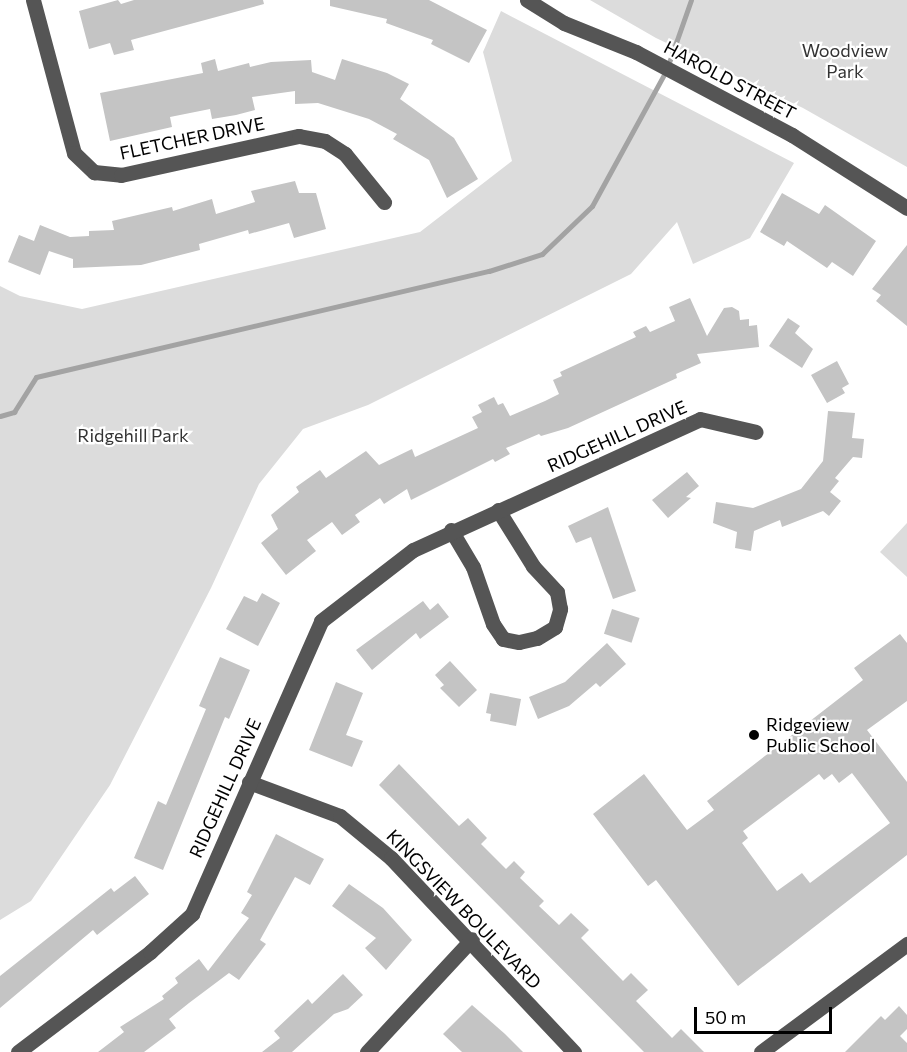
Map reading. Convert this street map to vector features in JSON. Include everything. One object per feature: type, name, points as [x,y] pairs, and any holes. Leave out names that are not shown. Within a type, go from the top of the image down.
[{"type":"street","name":"FLETCHER DRIVE","points":[[33,0],[74,153],[94,172],[121,174],[299,136],[325,141],[345,154],[384,202]]},
{"type":"street","name":"HAROLD STREET","points":[[527,0],[564,23],[636,52],[802,141],[907,208]]},
{"type":"street","name":"RIDGEHILL DRIVE","points":[[18,1052],[150,952],[192,914],[321,621],[413,550],[451,530],[700,419],[756,432]]},
{"type":"street","points":[[451,530],[473,567],[493,624],[503,639],[519,642],[537,638],[555,627],[560,609],[556,592],[533,566],[498,510]]},
{"type":"street","name":"KINGSVIEW BOULEVARD","points":[[249,782],[340,816],[391,858],[472,939],[574,1052]]},
{"type":"street","points":[[367,1052],[472,939]]},
{"type":"street","points":[[761,1052],[907,944]]},
{"type":"green space","name":"Woodview Park","points":[[590,0],[907,0],[907,167],[803,108],[656,38]]},
{"type":"green space","name":"Ridgehill Park","points":[[501,11],[794,163],[750,238],[693,264],[677,222],[631,274],[368,405],[303,429],[259,484],[211,588],[110,785],[31,901],[0,920],[0,286],[20,296],[82,309],[420,232],[512,161],[483,52]]},
{"type":"green space","points":[[907,523],[907,577],[880,552]]},
{"type":"building","points":[[118,0],[121,4],[134,0],[263,0],[264,4],[131,40],[134,50],[114,55],[110,43],[89,49],[79,11]]},
{"type":"building","points":[[330,0],[429,0],[487,30],[469,63],[431,44],[433,40],[386,23],[387,19],[330,6]]},
{"type":"building","points":[[215,59],[218,71],[249,63],[250,67],[271,62],[311,60],[312,72],[335,80],[342,59],[387,73],[409,84],[400,99],[454,138],[478,179],[447,198],[429,160],[393,139],[397,134],[369,119],[318,103],[295,104],[295,91],[252,97],[255,110],[212,119],[210,109],[170,117],[172,127],[110,141],[100,93],[203,73],[201,63]]},
{"type":"building","points":[[295,181],[299,193],[316,193],[326,229],[294,238],[289,223],[249,234],[248,230],[199,244],[200,250],[141,265],[73,268],[73,259],[49,251],[40,275],[8,262],[19,235],[34,241],[40,225],[70,237],[89,236],[89,231],[114,230],[112,221],[172,207],[173,211],[212,199],[216,214],[255,202],[251,191]]},
{"type":"building","points":[[782,193],[819,214],[825,205],[876,241],[853,276],[832,262],[827,268],[787,241],[784,246],[760,232]]},
{"type":"building","points":[[907,245],[907,326],[876,301],[881,295],[872,289]]},
{"type":"building","points":[[690,298],[707,336],[724,308],[732,307],[739,311],[740,320],[749,319],[749,326],[757,325],[759,347],[697,354],[701,363],[676,374],[677,378],[568,428],[541,436],[539,434],[506,448],[510,454],[495,462],[493,459],[411,500],[407,489],[384,504],[380,498],[355,515],[360,522],[342,535],[332,522],[307,540],[316,551],[286,575],[261,543],[278,529],[271,515],[299,492],[296,487],[320,470],[326,478],[366,451],[379,465],[412,449],[415,457],[478,428],[472,417],[482,412],[478,405],[494,397],[498,405],[503,403],[510,416],[545,401],[559,394],[553,380],[562,376],[560,372],[636,337],[633,332],[646,326],[650,332],[675,321],[669,307]]},
{"type":"building","points":[[788,318],[800,326],[795,333],[813,349],[802,368],[769,346]]},
{"type":"building","points":[[837,361],[849,384],[842,388],[845,393],[827,403],[811,375]]},
{"type":"building","points":[[828,411],[855,413],[852,438],[864,439],[862,458],[853,457],[835,478],[839,481],[830,492],[841,501],[829,516],[823,511],[782,527],[780,520],[754,531],[751,551],[735,548],[737,532],[713,523],[716,502],[753,508],[801,489],[823,461]]},
{"type":"building","points":[[687,472],[699,486],[686,497],[691,498],[668,518],[652,500]]},
{"type":"building","points":[[608,507],[636,591],[613,599],[591,537],[576,543],[568,526]]},
{"type":"building","points":[[262,593],[280,603],[258,646],[226,629],[244,596],[257,602]]},
{"type":"building","points":[[423,601],[430,610],[438,603],[449,617],[420,639],[416,633],[372,670],[356,650]]},
{"type":"building","points":[[612,609],[640,618],[632,643],[604,634]]},
{"type":"building","points":[[900,634],[907,643],[907,701],[867,730],[907,782],[907,855],[738,986],[656,880],[648,886],[593,814],[644,774],[687,830],[714,810],[707,801],[863,680],[854,668]],"holes":[[[852,773],[890,823],[810,883],[802,873],[777,891],[742,843],[748,838],[743,831],[819,774],[824,780],[832,774],[839,783]]]},
{"type":"building","points":[[607,643],[626,664],[600,687],[596,683],[569,706],[538,719],[529,697],[565,682]]},
{"type":"building","points":[[220,657],[250,670],[229,719],[225,717],[163,870],[134,858],[158,801],[166,805],[206,709],[199,706]]},
{"type":"building","points":[[450,661],[477,690],[459,707],[440,688],[444,685],[435,675]]},
{"type":"building","points":[[336,682],[363,693],[346,735],[363,741],[352,767],[309,750]]},
{"type":"building","points":[[490,693],[521,699],[516,726],[490,721],[491,714],[486,713]]},
{"type":"building","points":[[399,764],[459,826],[468,818],[487,838],[481,844],[506,869],[514,861],[525,872],[520,878],[544,901],[539,906],[559,925],[571,913],[589,930],[581,938],[623,981],[631,973],[648,990],[636,1001],[672,1038],[681,1029],[704,1052],[644,1052],[379,785]]},
{"type":"building","points":[[276,834],[324,859],[310,885],[295,877],[260,940],[266,944],[239,980],[229,973],[189,1003],[169,1019],[176,1028],[144,1052],[98,1052],[124,1032],[120,1027],[164,999],[162,996],[178,983],[175,978],[199,959],[208,971],[249,918],[241,913],[252,895],[247,892]]},
{"type":"building","points":[[135,876],[149,894],[97,935],[93,930],[0,1008],[0,976],[111,888],[114,892]]},
{"type":"building","points":[[349,884],[383,908],[412,940],[386,970],[365,948],[376,938],[332,906]]},
{"type":"building","points":[[343,974],[363,995],[348,1009],[334,1014],[292,1052],[262,1052],[280,1038],[274,1031],[308,999],[312,1004]]},
{"type":"building","points":[[472,1005],[523,1052],[462,1052],[443,1034]]},
{"type":"building","points":[[899,1006],[907,1015],[907,1029],[900,1036],[907,1043],[907,1052],[845,1052],[881,1016],[885,1020]]},
{"type":"waterway","points":[[0,416],[14,412],[36,377],[489,271],[542,254],[592,206],[666,71],[691,0]]},
{"type":"place","name":"Ridgeview Public School","points":[[754,735]]}]
